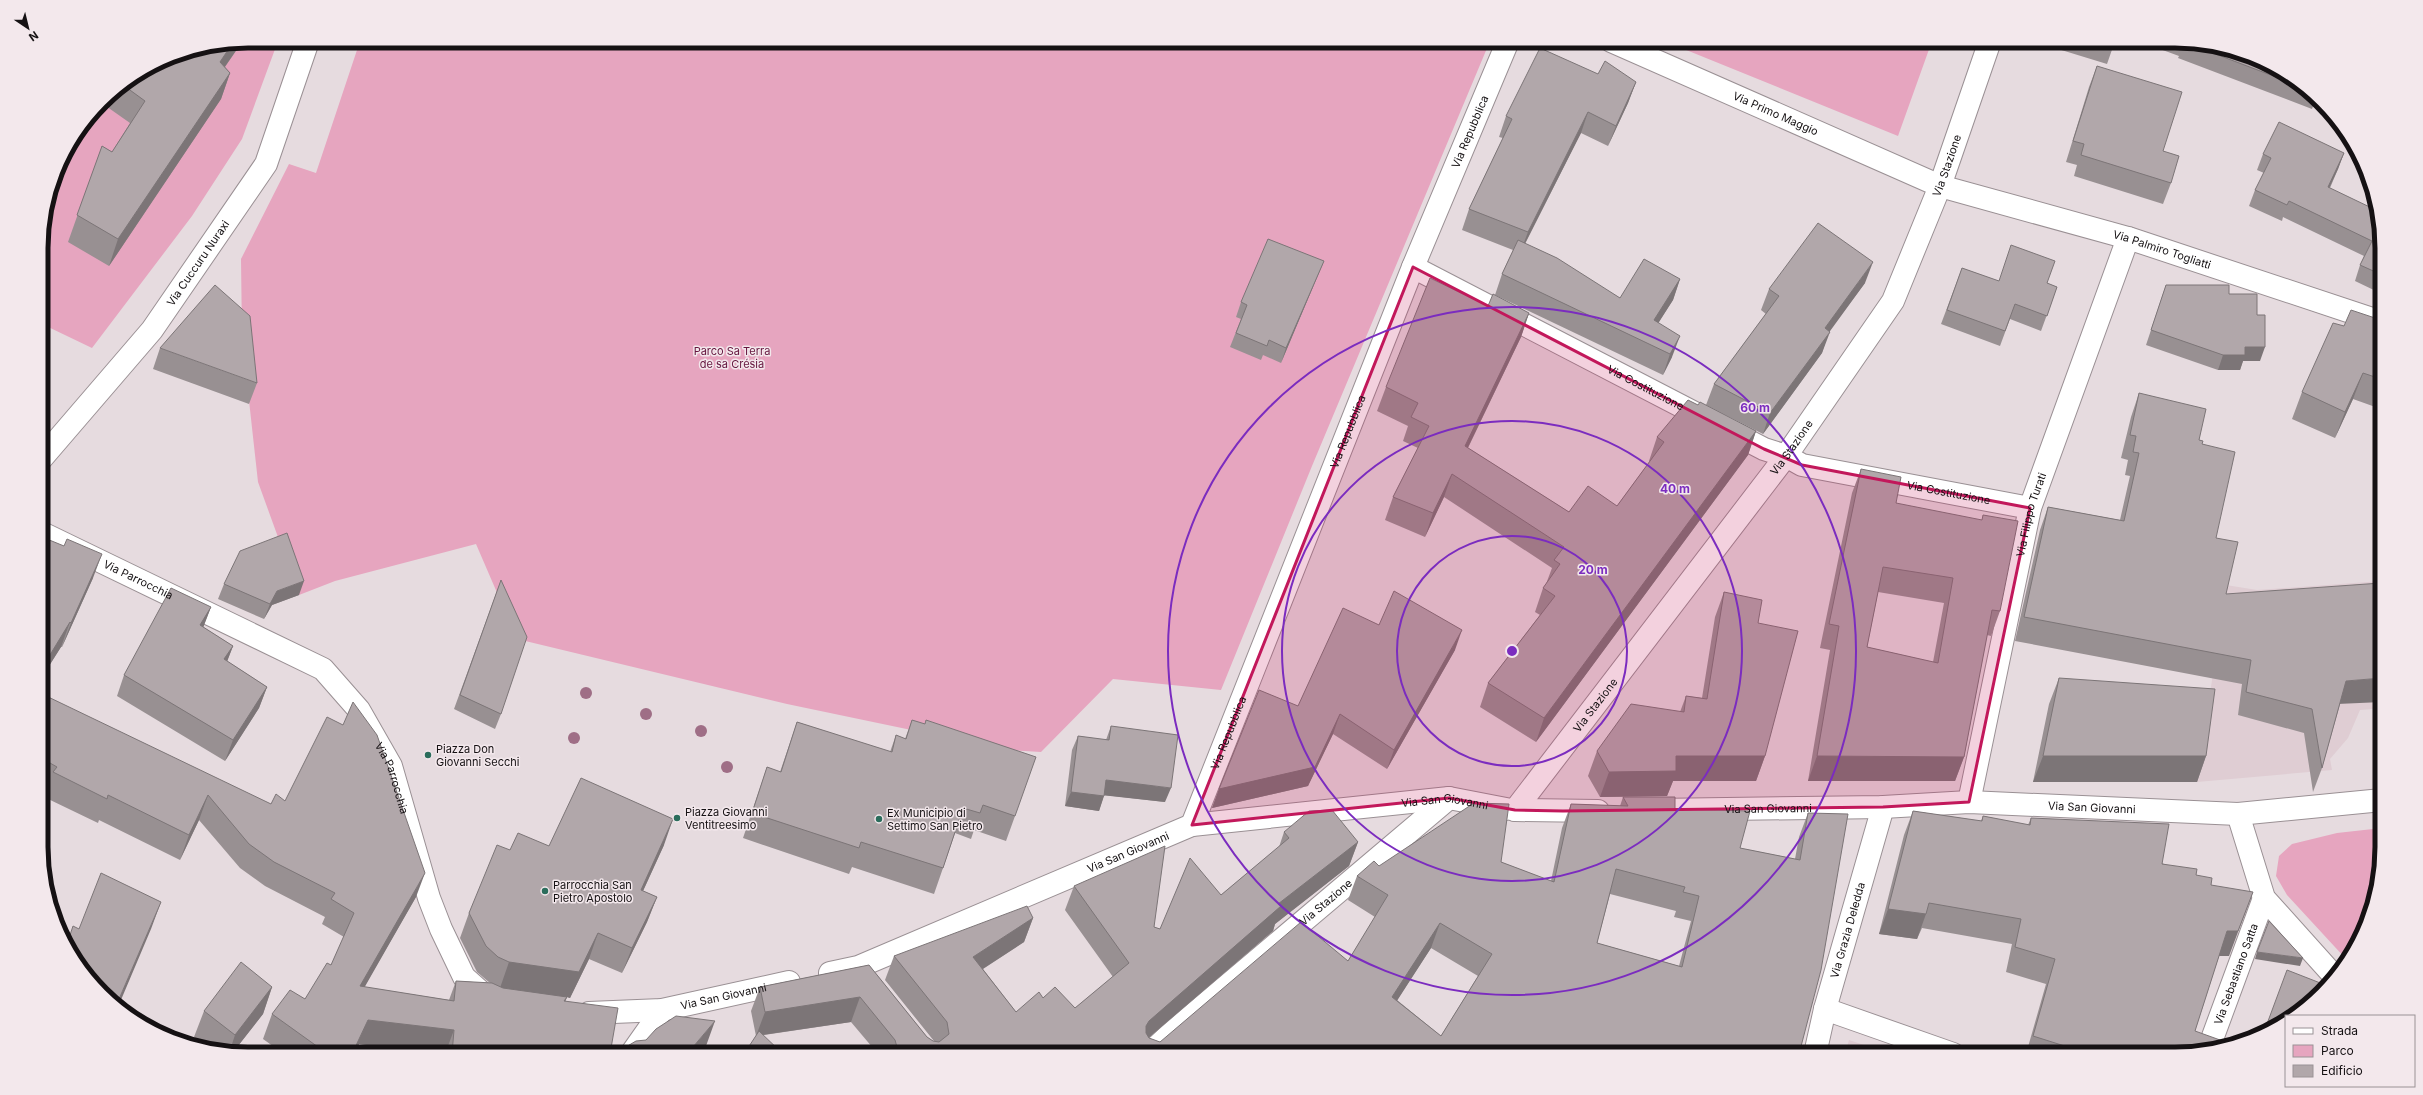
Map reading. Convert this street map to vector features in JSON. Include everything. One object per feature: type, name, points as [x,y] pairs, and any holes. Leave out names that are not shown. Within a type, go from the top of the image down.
[{"type":"street","name":"Via Cuccuru Nuraxi","points":[[48,451],[152,330],[266,164],[306,48]]},
{"type":"street","name":"Via Repubblica","points":[[1192,825],[1413,267],[1505,48]]},
{"type":"street","name":"Via Primo Maggio","points":[[1627,48],[1940,186]]},
{"type":"street","name":"Via Stazione","points":[[1515,810],[1786,456],[1893,301],[1940,186],[1988,48]]},
{"type":"street","name":"Via Palmiro Togliatti","points":[[1940,186],[2128,238],[2375,320]]},
{"type":"street","name":"Via Filippo Turati","points":[[1968,802],[2030,508],[2128,238]]},
{"type":"street","name":"Via Costituzione","points":[[1413,267],[1764,449],[1786,456],[1802,465],[2030,508]]},
{"type":"street","name":"Via Parrocchia","points":[[48,536],[323,669],[359,710],[391,766],[432,909],[464,977],[482,993],[496,1000],[512,1002]]},
{"type":"street","name":"Via Stazione","points":[[1156,1047],[1177,1027],[1449,798]]},
{"type":"street","name":"Via San Giovanni","points":[[662,1010],[858,967],[1192,825],[1449,798],[1515,810],[1883,807],[1968,802],[2238,814],[2375,801]]},
{"type":"street","name":"Via Grazia Deledda","points":[[1817,1047],[1825,1009],[1883,807]]},
{"type":"street","points":[[2238,814],[2264,898],[2331,972]]},
{"type":"street","name":"Via Sebastiano Satta","points":[[2210,1044],[2264,898]]},
{"type":"street","points":[[858,967],[871,984]]},
{"type":"street","points":[[1825,1009],[1933,1047]]},
{"type":"street","points":[[565,1010],[596,1014],[662,1010]]},
{"type":"street","points":[[636,1047],[662,1010]]},
{"type":"highlighted area","points":[[1413,267],[1764,449],[1802,465],[2030,508],[1969,802],[1883,807],[1563,811],[1515,810],[1449,798],[1192,825]]},
{"type":"shaded area","points":[[2375,581],[2375,702],[2372,702],[2373,709],[2360,710],[2348,738],[2330,759],[2332,770],[2197,782],[2226,585],[2257,590]]},
{"type":"shaded area","points":[[1849,1040],[1870,1047],[1847,1047]]},
{"type":"green space","points":[[235,48],[275,48],[242,139],[192,216],[92,348],[48,327],[48,235],[55,196],[63,171],[75,148],[89,126],[126,89],[171,63],[196,55]]},
{"type":"green space","name":"Parco Sa Terra de sa Crésia","points":[[358,48],[1487,48],[1312,466],[1221,690],[1113,679],[1041,752],[1007,750],[787,704],[517,639],[476,544],[335,581],[299,595],[258,482],[242,337],[241,259],[289,164],[316,173]]},
{"type":"green space","points":[[1681,48],[1929,48],[1898,136]]},
{"type":"green space","points":[[2375,829],[2375,860],[2368,899],[2360,924],[2343,955],[2287,895],[2276,876],[2279,856],[2292,844],[2337,833]]},
{"type":"building","points":[[1540,48],[1598,74],[1605,61],[1636,82],[1616,126],[1588,112],[1528,232],[1469,209],[1512,119],[1506,116]]},
{"type":"building","points":[[229,49],[220,62],[230,73],[118,239],[77,215],[102,146],[112,152],[145,101],[127,88],[171,63],[196,55]]},
{"type":"building","points":[[2207,51],[2227,55],[2252,63],[2281,79]]},
{"type":"building","points":[[2097,66],[2182,92],[2163,151],[2179,156],[2171,183],[2081,155],[2084,144],[2073,141]]},
{"type":"building","points":[[2279,122],[2344,153],[2328,187],[2371,207],[2375,235],[2375,272],[2360,265],[2372,241],[2289,201],[2287,205],[2255,190],[2271,158],[2263,154]]},
{"type":"building","points":[[1818,223],[1873,262],[1825,328],[1830,332],[1770,413],[1714,384],[1779,296],[1769,289]]},
{"type":"building","points":[[1268,239],[1324,261],[1286,348],[1269,340],[1267,346],[1236,333],[1247,305],[1241,302]]},
{"type":"building","points":[[1518,240],[1557,258],[1620,298],[1644,259],[1680,279],[1654,320],[1680,336],[1670,354],[1502,274]]},
{"type":"building","points":[[2011,245],[2055,261],[2047,283],[2057,287],[2047,316],[2015,304],[2005,331],[1947,310],[1962,268],[1999,281]]},
{"type":"building","points":[[1430,278],[1488,306],[1493,294],[1529,313],[1465,446],[1569,512],[1588,486],[1617,506],[1664,442],[1657,437],[1688,400],[1698,405],[1700,402],[1756,431],[1544,718],[1488,683],[1555,596],[1543,588],[1560,564],[1554,560],[1564,547],[1452,474],[1433,513],[1393,497],[1429,426],[1411,417],[1418,403],[1386,387]]},
{"type":"building","points":[[215,285],[250,316],[257,383],[160,348]]},
{"type":"building","points":[[2166,285],[2229,285],[2229,294],[2257,294],[2257,315],[2265,315],[2265,347],[2245,347],[2245,355],[2223,355],[2151,330]]},
{"type":"building","points":[[2351,310],[2375,318],[2375,377],[2363,373],[2345,412],[2302,392],[2333,323],[2344,326]]},
{"type":"building","points":[[2139,393],[2206,409],[2199,440],[2203,441],[2202,444],[2235,452],[2216,538],[2238,542],[2226,594],[2375,583],[2375,679],[2346,681],[2322,768],[2312,709],[2246,692],[2251,660],[2024,617],[2048,507],[2124,521],[2139,453],[2133,452],[2136,436],[2130,435]]},
{"type":"building","points":[[1861,469],[1901,477],[1896,503],[1982,520],[1983,515],[2018,521],[2000,611],[1992,610],[1964,757],[1817,756],[1839,626],[1829,624]],"holes":[[[1883,567],[1953,578],[1938,663],[1867,647]]]},
{"type":"building","points":[[287,533],[304,581],[277,591],[270,604],[224,584],[240,551]]},
{"type":"building","points":[[48,539],[64,546],[67,539],[102,554],[71,623],[70,622],[48,658]]},
{"type":"building","points":[[501,580],[527,637],[501,714],[460,695]]},
{"type":"building","points":[[171,588],[211,607],[200,625],[233,646],[224,659],[267,687],[233,740],[124,675]]},
{"type":"building","points":[[1394,591],[1462,630],[1394,750],[1340,714],[1315,767],[1219,789],[1259,690],[1298,706],[1343,608],[1379,625]]},
{"type":"building","points":[[1724,592],[1762,600],[1758,623],[1798,631],[1765,756],[1676,756],[1676,771],[1609,772],[1597,751],[1631,704],[1684,712],[1686,696],[1707,699]]},
{"type":"building","points":[[2059,678],[2215,689],[2206,756],[2043,756]]},
{"type":"building","points":[[48,697],[271,804],[276,794],[285,801],[327,717],[343,725],[353,702],[377,735],[425,873],[360,986],[454,1001],[456,981],[492,983],[503,988],[567,997],[564,1001],[618,1008],[611,1047],[453,1047],[454,1030],[368,1020],[355,1047],[318,1047],[272,1014],[290,990],[305,999],[327,963],[331,965],[354,913],[331,899],[335,893],[274,862],[249,844],[208,795],[189,835],[108,795],[107,799],[53,772],[57,767],[48,762]]},
{"type":"building","points":[[912,720],[925,724],[926,720],[1036,757],[1015,816],[983,805],[980,813],[963,808],[943,868],[861,842],[859,848],[752,813],[767,767],[781,772],[797,722],[892,752],[896,735],[906,739]]},
{"type":"building","points":[[1111,726],[1178,735],[1171,788],[1106,780],[1104,796],[1071,792],[1078,736],[1109,740]]},
{"type":"building","name":"Parrocchia San Pietro Apostolo","points":[[581,778],[673,819],[641,890],[657,897],[632,948],[598,933],[579,972],[509,962],[498,957],[486,946],[469,913],[497,845],[510,850],[518,833],[549,846]]},
{"type":"building","points":[[1623,797],[1675,797],[1675,809],[1750,811],[1740,848],[1800,860],[1808,813],[1848,814],[1821,970],[1801,1047],[897,1047],[895,1040],[860,997],[765,1012],[760,987],[869,965],[927,1037],[933,1041],[939,1042],[949,1034],[947,1022],[894,956],[1027,906],[1033,918],[973,957],[1016,1012],[1039,992],[1043,998],[1055,987],[1075,1008],[1129,963],[1074,886],[1165,846],[1154,927],[1160,929],[1190,858],[1221,895],[1289,838],[1284,832],[1309,811],[1332,810],[1358,842],[1278,904],[1281,906],[1149,1021],[1146,1026],[1146,1033],[1149,1038],[1160,1042],[1301,922],[1348,961],[1388,895],[1357,876],[1374,861],[1379,866],[1474,803],[1509,804],[1501,862],[1554,882],[1571,804],[1628,806]],"holes":[[[1616,869],[1685,887],[1683,892],[1699,896],[1682,967],[1597,943]],[[1440,923],[1492,954],[1441,1036],[1392,997]]]},
{"type":"building","points":[[1913,811],[1982,821],[1983,816],[2030,825],[2031,818],[2169,824],[2162,864],[2197,869],[2196,875],[2212,878],[2211,885],[2253,892],[2238,931],[2227,931],[2195,1031],[2223,1041],[2188,1047],[2068,1047],[2033,1036],[2055,959],[2015,947],[2021,919],[1929,903],[1926,914],[1888,909]]},
{"type":"building","points":[[101,873],[161,902],[119,1000],[89,969],[75,947],[69,937],[73,926],[79,929]]},
{"type":"building","points":[[2269,921],[2303,958],[2257,952]]},
{"type":"building","points":[[241,962],[272,987],[235,1035],[204,1011]]},
{"type":"building","points":[[2287,970],[2321,983],[2297,1006],[2267,1024]]},
{"type":"building","points":[[676,1016],[715,1021],[693,1047],[626,1047],[636,1041],[646,1040],[656,1029]]},
{"type":"building","points":[[759,1031],[776,1047],[749,1047]]},
{"type":"place","name":"Piazza Don Giovanni Secchi","points":[[428,755]]},
{"type":"place","name":"Piazza Giovanni Ventitreesimo","points":[[677,818]]},
{"type":"place","name":"Ex Municipio di Settimo San Pietro","points":[[879,819]]},
{"type":"place","name":"Parrocchia San Pietro Apostolo","points":[[545,891]]}]
